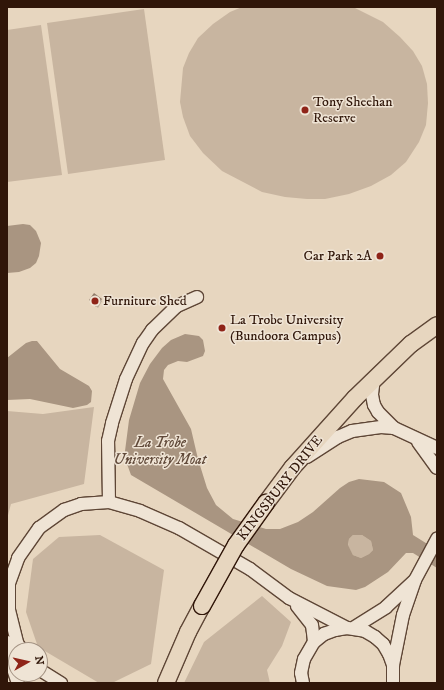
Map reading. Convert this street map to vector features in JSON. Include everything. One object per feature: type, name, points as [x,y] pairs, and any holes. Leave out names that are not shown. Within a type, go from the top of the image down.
[{"type":"main road","name":"KINGSBURY DRIVE","points":[[166,683],[188,632],[236,545],[292,468],[374,378],[411,344],[437,324]]},
{"type":"street","points":[[109,502],[108,441],[126,379],[143,343],[152,330],[178,306],[197,297]]},
{"type":"street","points":[[374,378],[372,395],[374,405],[378,412],[394,428],[437,448]]},
{"type":"street","points":[[292,468],[338,437],[352,431],[381,427],[394,428]]},
{"type":"street","points":[[416,439],[437,468]]},
{"type":"street","points":[[18,642],[9,610],[8,586],[18,558],[39,528],[49,519],[64,510],[81,504],[109,502],[140,510],[211,546],[250,570],[289,598],[350,628],[365,631],[375,636],[390,654],[393,665],[394,683]]},
{"type":"street","points":[[393,665],[403,615],[415,580],[437,539]]},
{"type":"street","points":[[302,683],[301,673],[304,658],[314,642],[324,634],[335,630],[350,628],[386,607],[415,580]]},
{"type":"street","points":[[289,598],[307,617],[312,625],[314,642]]},
{"type":"street","points":[[7,642],[10,660],[18,683]]},
{"type":"street","points":[[48,675],[62,683]]},
{"type":"shaded area","name":"Tony Sheehan Reserve","points":[[242,7],[353,7],[383,22],[400,37],[413,51],[422,66],[427,84],[428,103],[426,125],[419,142],[406,162],[391,175],[371,186],[349,194],[325,199],[285,197],[262,192],[222,171],[203,153],[190,136],[183,117],[180,102],[183,68],[189,53],[198,38],[213,24],[230,12]]},
{"type":"shaded area","points":[[144,9],[165,160],[68,174],[47,23]]},
{"type":"shaded area","points":[[41,25],[62,175],[7,182],[7,30]]},
{"type":"shaded area","points":[[94,407],[84,484],[11,504],[7,519],[7,411],[43,414]]},
{"type":"shaded area","points":[[100,535],[164,570],[151,664],[112,683],[99,683],[48,653],[48,642],[36,642],[26,612],[33,559],[59,537]]},
{"type":"shaded area","points":[[353,535],[362,535],[371,541],[373,550],[361,558],[353,555],[348,546],[349,539]]},
{"type":"shaded area","points":[[262,596],[291,622],[282,646],[267,670],[270,683],[184,683],[204,642]]},
{"type":"water","points":[[23,224],[30,225],[36,231],[41,243],[39,256],[36,263],[30,268],[19,272],[7,273],[7,226]]},
{"type":"water","name":"La Trobe University Moat","points":[[185,334],[199,336],[203,340],[205,351],[203,356],[187,362],[178,361],[168,365],[164,370],[163,379],[191,429],[207,488],[216,505],[233,519],[266,529],[280,529],[298,522],[313,512],[349,482],[359,479],[384,482],[401,493],[411,517],[413,535],[437,550],[437,568],[413,553],[406,553],[388,572],[365,587],[356,590],[327,586],[291,569],[131,475],[127,464],[125,451],[129,420],[140,383],[150,364],[162,348],[171,340]],"holes":[[[353,535],[362,535],[371,541],[373,550],[361,558],[353,555],[348,545],[349,539]]]},
{"type":"water","points":[[37,341],[60,369],[89,386],[92,391],[91,402],[87,405],[73,408],[30,399],[7,400],[7,358],[26,343]]},
{"type":"building","name":"Furniture Shed","points":[[94,293],[102,299],[96,307],[89,300]]},
{"type":"place","name":"Tony Sheehan Reserve","points":[[305,110]]},
{"type":"place","name":"Car Park 2A","points":[[380,256]]},
{"type":"place","name":"Furniture Shed","points":[[95,301]]},
{"type":"place","name":"La Trobe University (Bundoora Campus)","points":[[222,328]]}]
